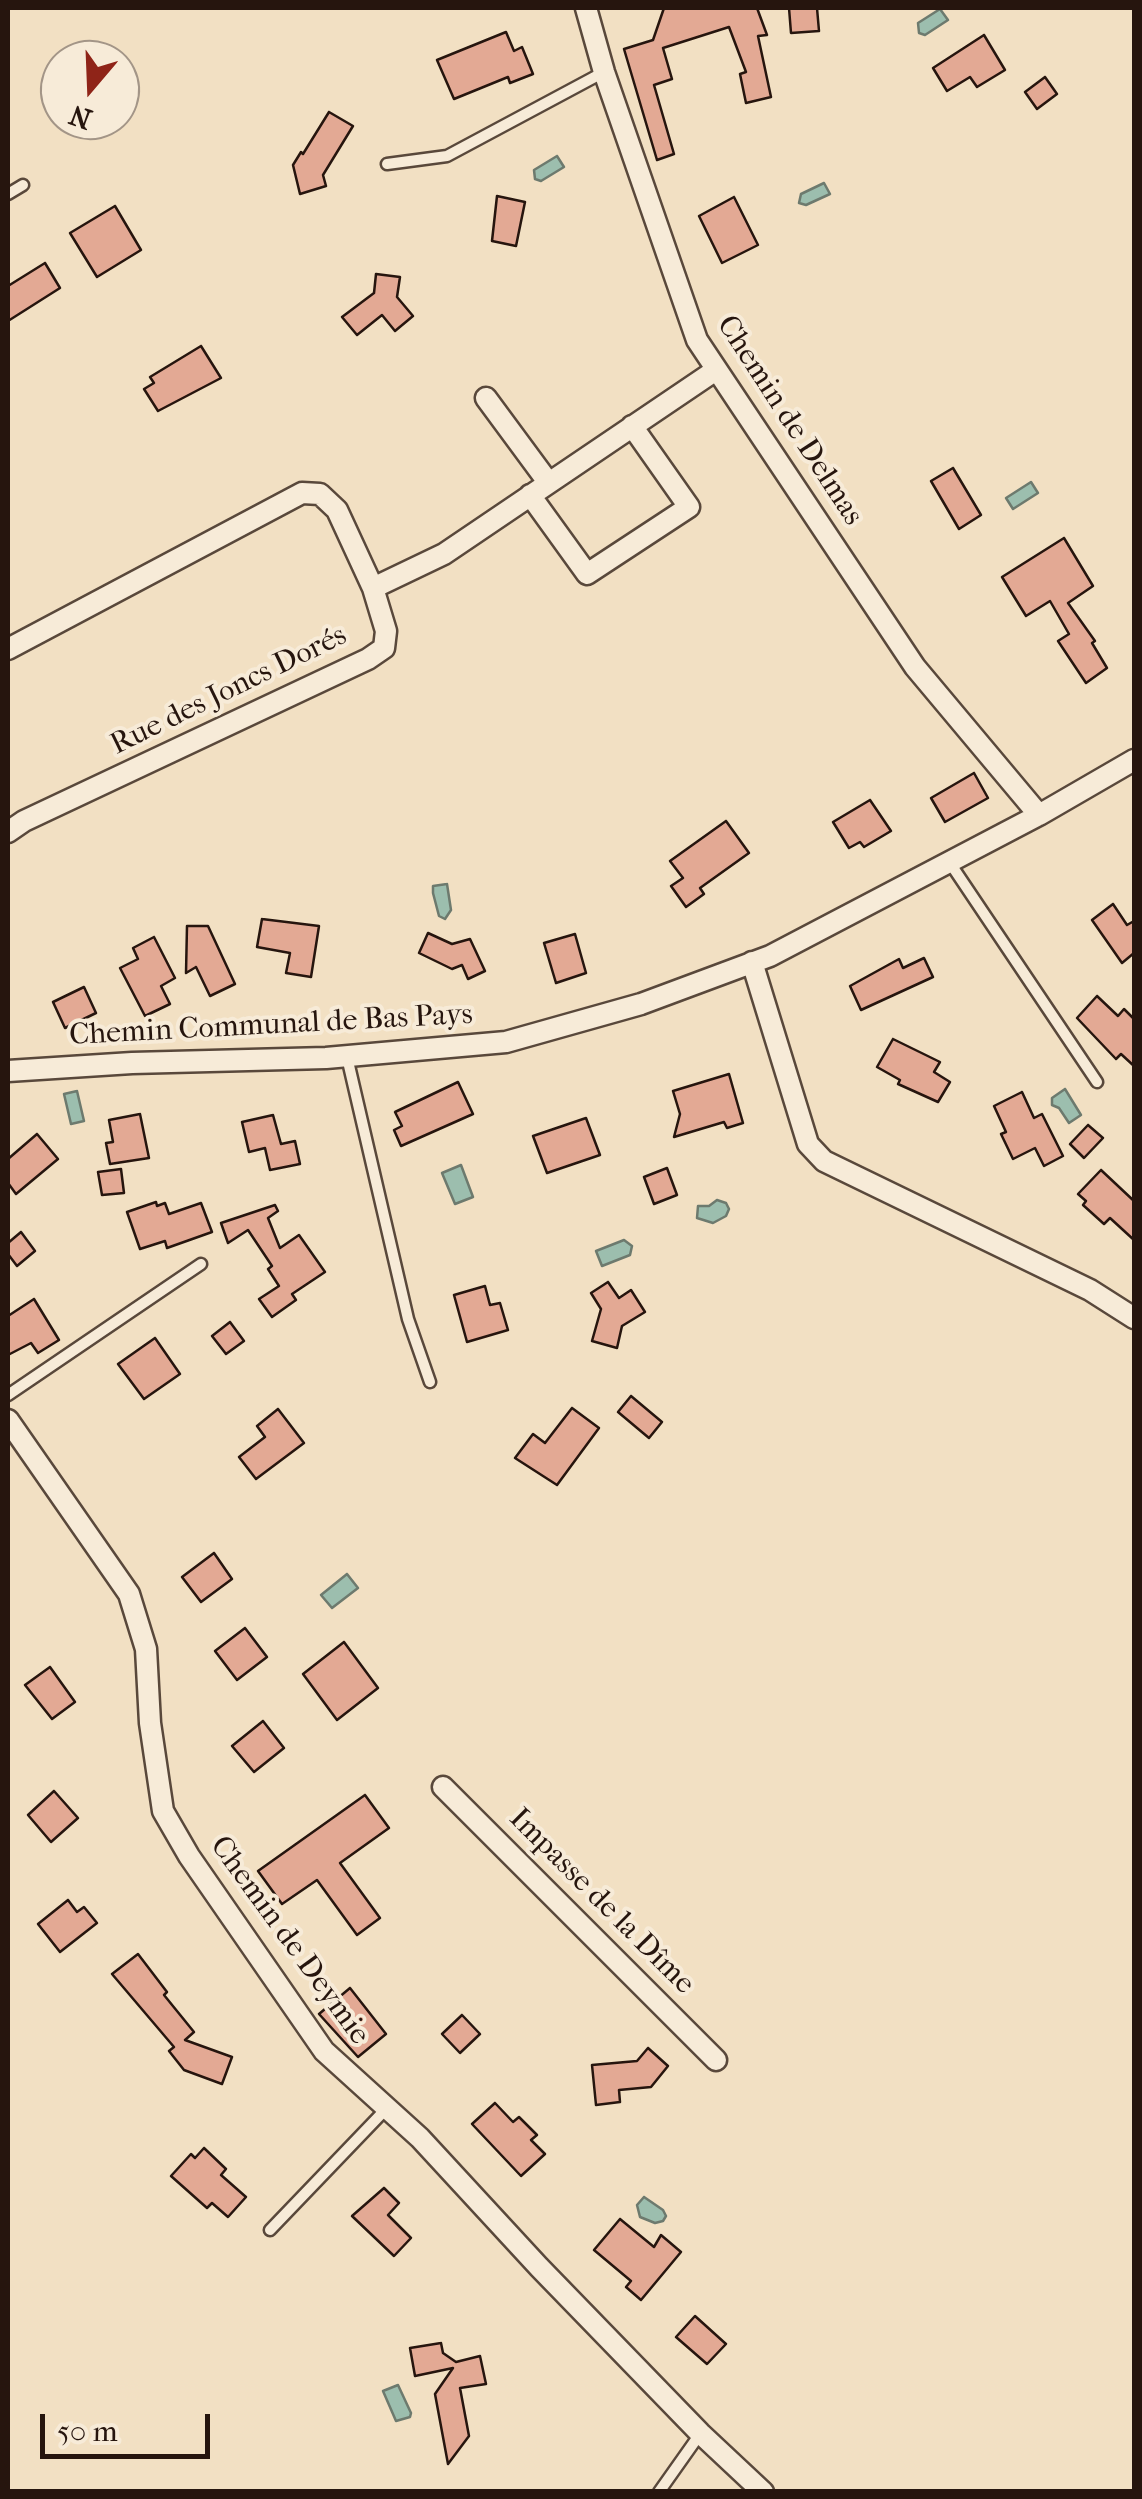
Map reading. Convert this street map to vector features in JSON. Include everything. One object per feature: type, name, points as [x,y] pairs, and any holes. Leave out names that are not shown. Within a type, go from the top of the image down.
[{"type":"street","name":"Chemin de Delmas","points":[[586,8],[604,72],[697,340],[915,667],[1038,815]]},
{"type":"street","points":[[373,588],[444,554],[716,370]]},
{"type":"street","points":[[486,398],[548,482]]},
{"type":"street","points":[[530,495],[587,574],[689,507],[632,426]]},
{"type":"street","name":"Rue des Joncs Dorés","points":[[8,649],[302,493],[320,494],[337,510],[373,588],[386,631],[384,648],[376,654],[8,832]]},
{"type":"street","name":"Chemin Communal de Bas Pays","points":[[8,1072],[132,1062],[346,1056],[506,1042],[641,1004],[770,956],[1134,760]]},
{"type":"street","points":[[752,962],[808,1144],[824,1161],[1090,1290],[1134,1318]]},
{"type":"street","name":"Chemin de Deymie","points":[[8,1420],[129,1594],[146,1648],[150,1724],[163,1811],[189,1856],[324,2052],[420,2138],[700,2433],[763,2492]]},
{"type":"street","name":"Impasse de la Dîme","points":[[443,1787],[716,2060]]},
{"type":"lane","points":[[387,164],[447,156],[604,72]]},
{"type":"lane","points":[[8,194],[23,185]]},
{"type":"lane","points":[[949,862],[1097,1082]]},
{"type":"lane","points":[[346,1056],[408,1319],[430,1382]]},
{"type":"lane","points":[[8,1394],[201,1264]]},
{"type":"lane","points":[[270,2230],[386,2109]]},
{"type":"lane","points":[[659,2492],[700,2433]]},
{"type":"shaded area","points":[[940,9],[948,20],[925,35],[919,33],[918,23]]},
{"type":"shaded area","points":[[557,156],[564,167],[541,181],[535,179],[534,170]]},
{"type":"shaded area","points":[[824,183],[830,194],[806,205],[799,203],[801,194]]},
{"type":"shaded area","points":[[1031,482],[1038,493],[1013,509],[1006,498]]},
{"type":"shaded area","points":[[447,884],[451,910],[445,919],[439,916],[433,886]]},
{"type":"shaded area","points":[[1065,1089],[1081,1115],[1069,1123],[1059,1108],[1052,1105],[1052,1098]]},
{"type":"shaded area","points":[[77,1091],[84,1121],[71,1124],[64,1094]]},
{"type":"shaded area","points":[[461,1165],[473,1197],[455,1204],[442,1173]]},
{"type":"shaded area","points":[[717,1200],[726,1203],[726,1216],[713,1223],[697,1218],[698,1206],[709,1206]]},
{"type":"shaded area","points":[[624,1240],[632,1246],[630,1255],[602,1266],[596,1251]]},
{"type":"shaded area","points":[[347,1574],[358,1588],[332,1608],[321,1595]]},
{"type":"shaded area","points":[[644,2197],[663,2210],[663,2221],[655,2223],[640,2217],[637,2205]]},
{"type":"shaded area","points":[[398,2385],[411,2413],[410,2417],[396,2421],[383,2391]]},
{"type":"building","points":[[664,8],[757,8],[767,35],[758,36],[771,97],[746,103],[740,74],[746,72],[729,27],[663,48],[672,79],[654,85],[674,154],[657,160],[624,49],[653,40]]},
{"type":"building","points":[[789,8],[817,8],[819,31],[791,33]]},
{"type":"building","points":[[506,32],[514,51],[522,47],[533,74],[510,83],[508,77],[454,99],[437,60]]},
{"type":"building","points":[[984,35],[1005,70],[977,87],[970,77],[947,91],[933,68]]},
{"type":"building","points":[[1045,77],[1057,94],[1037,109],[1025,92]]},
{"type":"building","points":[[329,112],[353,126],[323,175],[326,186],[300,194],[293,165]]},
{"type":"building","points":[[497,196],[525,202],[516,246],[492,241]]},
{"type":"building","points":[[734,197],[758,245],[722,263],[699,216]]},
{"type":"building","points":[[115,206],[141,250],[97,277],[70,233]]},
{"type":"building","points":[[45,263],[60,288],[8,321],[8,286]]},
{"type":"building","points":[[376,274],[400,277],[397,297],[413,316],[395,331],[382,315],[357,335],[342,317],[374,293]]},
{"type":"building","points":[[201,346],[221,378],[158,411],[144,389],[154,383],[150,377]]},
{"type":"building","points":[[953,468],[981,515],[959,529],[931,481]]},
{"type":"building","points":[[1064,538],[1093,586],[1068,603],[1095,641],[1092,643],[1107,668],[1086,683],[1058,641],[1069,634],[1050,601],[1026,616],[1002,577]]},
{"type":"building","points":[[974,773],[988,798],[945,822],[931,798]]},
{"type":"building","points":[[870,800],[891,831],[864,847],[860,842],[849,848],[833,822]]},
{"type":"building","points":[[726,821],[749,853],[700,888],[704,894],[686,907],[671,886],[683,878],[670,861]]},
{"type":"building","points":[[1113,904],[1127,925],[1134,921],[1134,953],[1122,963],[1092,920]]},
{"type":"building","points":[[262,919],[319,926],[311,977],[286,973],[290,953],[257,947]]},
{"type":"building","points":[[187,926],[208,926],[235,984],[210,996],[196,967],[186,973]]},
{"type":"building","points":[[428,933],[452,944],[470,939],[485,971],[468,979],[462,965],[452,969],[419,953]]},
{"type":"building","points":[[575,934],[586,973],[556,983],[544,943]]},
{"type":"building","points":[[154,937],[175,978],[161,986],[170,1004],[145,1016],[120,968],[138,959],[133,948]]},
{"type":"building","points":[[924,958],[933,977],[861,1010],[850,986],[899,959],[903,968]]},
{"type":"building","points":[[84,987],[96,1013],[65,1028],[53,1002]]},
{"type":"building","points":[[1097,996],[1118,1016],[1124,1009],[1134,1019],[1134,1066],[1121,1054],[1116,1059],[1077,1018]]},
{"type":"building","points":[[893,1039],[940,1062],[934,1072],[950,1082],[938,1102],[898,1084],[900,1080],[877,1067]]},
{"type":"building","points":[[729,1074],[743,1123],[727,1128],[724,1122],[674,1137],[680,1114],[673,1091]]},
{"type":"building","points":[[458,1082],[473,1114],[401,1146],[394,1130],[402,1126],[395,1112]]},
{"type":"building","points":[[1022,1092],[1034,1118],[1042,1114],[1063,1156],[1044,1166],[1035,1148],[1013,1159],[1001,1134],[1006,1132],[994,1106]]},
{"type":"building","points":[[140,1114],[149,1158],[110,1164],[106,1143],[113,1142],[109,1120]]},
{"type":"building","points":[[273,1115],[281,1144],[295,1141],[300,1164],[270,1170],[265,1148],[249,1152],[242,1122]]},
{"type":"building","points":[[586,1118],[600,1155],[547,1173],[533,1136]]},
{"type":"building","points":[[1088,1125],[1103,1138],[1084,1158],[1070,1144]]},
{"type":"building","points":[[37,1134],[58,1159],[16,1194],[8,1183],[8,1159]]},
{"type":"building","points":[[667,1168],[677,1195],[654,1204],[644,1177]]},
{"type":"building","points":[[121,1169],[124,1193],[102,1195],[98,1172]]},
{"type":"building","points":[[1101,1170],[1134,1201],[1134,1240],[1110,1218],[1104,1224],[1083,1205],[1086,1201],[1078,1194]]},
{"type":"building","points":[[156,1202],[157,1206],[165,1203],[169,1214],[201,1203],[212,1232],[167,1248],[165,1241],[140,1249],[127,1212]]},
{"type":"building","points":[[275,1205],[278,1211],[268,1218],[280,1248],[299,1235],[325,1272],[292,1294],[296,1300],[272,1317],[259,1299],[279,1286],[268,1269],[272,1266],[248,1230],[228,1243],[221,1223]]},
{"type":"building","points":[[21,1232],[35,1251],[17,1266],[8,1254],[8,1243]]},
{"type":"building","points":[[608,1282],[619,1298],[631,1290],[645,1312],[622,1326],[617,1348],[592,1341],[601,1309],[591,1293]]},
{"type":"building","points":[[485,1286],[490,1305],[500,1303],[508,1330],[467,1342],[454,1295]]},
{"type":"building","points":[[34,1299],[59,1340],[38,1353],[31,1343],[8,1355],[8,1316]]},
{"type":"building","points":[[230,1322],[244,1341],[226,1354],[212,1336]]},
{"type":"building","points":[[155,1338],[180,1374],[144,1399],[118,1364]]},
{"type":"building","points":[[631,1396],[662,1422],[649,1438],[618,1412]]},
{"type":"building","points":[[572,1408],[599,1428],[557,1485],[515,1458],[533,1434],[545,1443]]},
{"type":"building","points":[[278,1409],[304,1443],[256,1479],[239,1457],[265,1437],[257,1426]]},
{"type":"building","points":[[214,1553],[232,1579],[201,1602],[182,1577]]},
{"type":"building","points":[[245,1628],[267,1657],[237,1680],[215,1651]]},
{"type":"building","points":[[344,1642],[378,1688],[337,1720],[303,1674]]},
{"type":"building","points":[[50,1667],[75,1702],[52,1719],[25,1685]]},
{"type":"building","points":[[263,1721],[284,1748],[254,1772],[232,1746]]},
{"type":"building","points":[[54,1791],[78,1818],[51,1842],[28,1815]]},
{"type":"building","points":[[365,1795],[389,1828],[340,1863],[380,1918],[357,1935],[317,1880],[282,1904],[258,1871]]},
{"type":"building","points":[[68,1900],[77,1912],[84,1907],[97,1923],[60,1952],[38,1924]]},
{"type":"building","points":[[138,1954],[194,2032],[185,2040],[232,2057],[222,2084],[184,2070],[169,2051],[174,2047],[112,1974]]},
{"type":"building","points":[[350,1988],[386,2034],[358,2057],[319,2014]]},
{"type":"building","points":[[462,2015],[480,2034],[460,2053],[442,2034]]},
{"type":"building","points":[[648,2048],[668,2066],[651,2087],[619,2090],[620,2102],[596,2105],[592,2065],[637,2061]]},
{"type":"building","points":[[495,2103],[513,2122],[519,2117],[537,2135],[531,2140],[545,2154],[521,2176],[472,2124]]},
{"type":"building","points":[[204,2148],[226,2169],[221,2175],[246,2197],[228,2217],[212,2203],[207,2208],[171,2176],[191,2154],[195,2158]]},
{"type":"building","points":[[384,2188],[399,2203],[388,2215],[411,2238],[394,2256],[352,2216]]},
{"type":"building","points":[[620,2219],[654,2247],[661,2235],[681,2252],[641,2300],[626,2287],[631,2281],[594,2250]]},
{"type":"building","points":[[695,2316],[726,2344],[707,2364],[676,2337]]},
{"type":"building","points":[[441,2343],[443,2353],[456,2362],[480,2356],[486,2384],[460,2388],[469,2436],[448,2464],[435,2394],[453,2368],[415,2376],[410,2348]]}]
